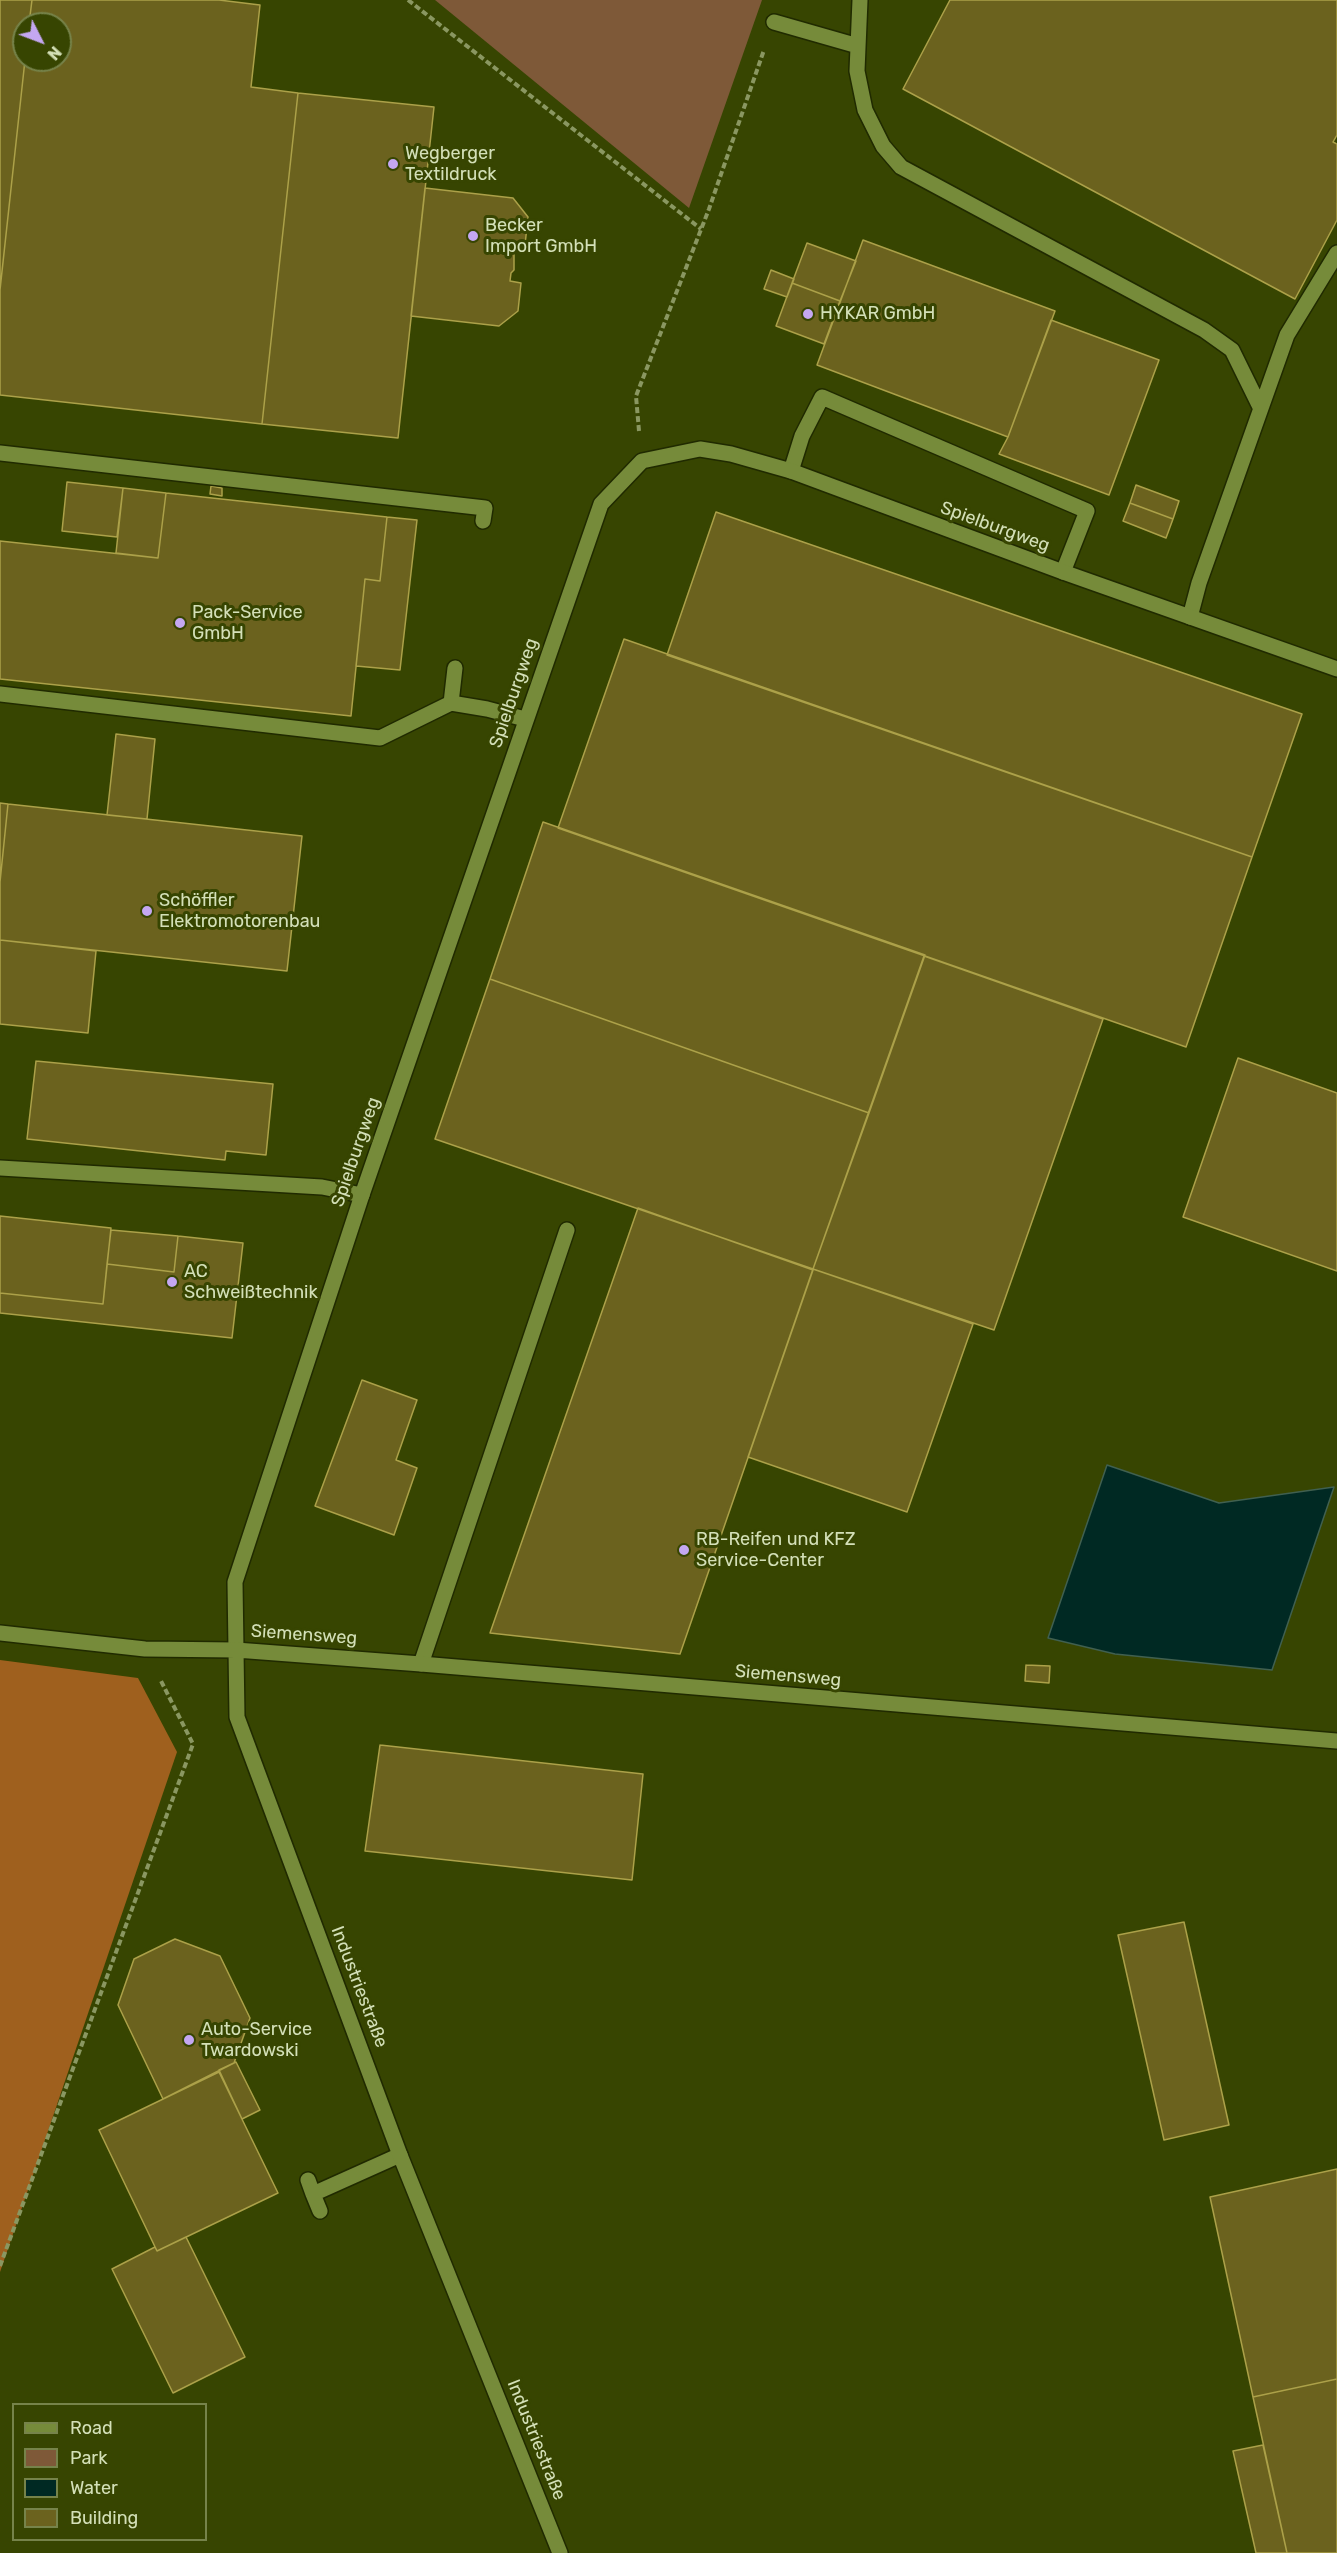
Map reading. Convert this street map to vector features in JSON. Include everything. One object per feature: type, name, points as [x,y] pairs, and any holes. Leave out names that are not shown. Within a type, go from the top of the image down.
[{"type":"street","points":[[860,0],[857,71],[865,110],[883,146],[901,167],[1204,330],[1232,350],[1260,407]]},
{"type":"street","points":[[774,22],[858,46]]},
{"type":"street","points":[[1190,617],[1199,583],[1287,335],[1337,253]]},
{"type":"street","points":[[791,471],[802,436],[822,397],[1087,511],[1063,572]]},
{"type":"street","name":"Spielburgweg","points":[[236,1650],[235,1582],[362,1195],[601,504],[642,461],[700,449],[731,454],[791,471],[1063,572],[1337,669]]},
{"type":"street","points":[[0,453],[485,508],[483,521]]},
{"type":"street","points":[[451,704],[454,668]]},
{"type":"street","points":[[0,694],[380,738],[451,704],[487,709],[525,719]]},
{"type":"street","points":[[0,1168],[322,1187],[362,1195]]},
{"type":"street","points":[[421,1664],[567,1230]]},
{"type":"street","points":[[0,1633],[145,1649],[236,1650]]},
{"type":"street","name":"Siemensweg","points":[[236,1650],[1337,1741]]},
{"type":"street","name":"Industriestraße","points":[[236,1650],[237,1717],[400,2155],[560,2553]]},
{"type":"street","points":[[320,2211],[311,2187],[400,2155]]},
{"type":"path","points":[[408,0],[701,229]]},
{"type":"path","points":[[642,461],[636,396],[701,229],[774,22]]},
{"type":"path","points":[[0,2266],[193,1744],[145,1649]]},
{"type":"green space","points":[[435,0],[762,0],[689,208]]},
{"type":"shaded area","points":[[0,1660],[138,1678],[177,1752],[0,2272]]},
{"type":"water","points":[[1107,1465],[1219,1503],[1334,1487],[1272,1670],[1115,1654],[1048,1638]]},
{"type":"building","points":[[0,0],[32,0],[30,12],[12,12],[12,72],[24,72],[0,290]]},
{"type":"building","points":[[32,0],[219,0],[260,5],[251,87],[298,93],[262,424],[0,395],[0,290],[24,72],[72,72],[72,12],[30,12]]},
{"type":"building","points":[[950,0],[1337,0],[1337,135],[1333,142],[1337,144],[1337,220],[1295,299],[903,89]]},
{"type":"building","points":[[298,93],[434,107],[398,438],[262,424]]},
{"type":"building","points":[[425,188],[513,198],[528,217],[525,245],[514,244],[514,270],[510,281],[521,283],[518,311],[499,326],[411,316]]},
{"type":"building","points":[[863,240],[1055,311],[1008,437],[817,365]]},
{"type":"building","points":[[807,243],[856,261],[840,301],[792,283]]},
{"type":"building","points":[[771,270],[794,279],[787,297],[764,289]]},
{"type":"building","name":"HYKAR GmbH","points":[[792,283],[840,301],[824,344],[776,326]]},
{"type":"building","points":[[1051,320],[1159,360],[1109,495],[999,454],[1008,437]]},
{"type":"building","points":[[67,482],[123,488],[117,537],[62,531]]},
{"type":"building","points":[[1136,485],[1179,501],[1173,519],[1130,503]]},
{"type":"building","points":[[211,486],[222,488],[222,496],[210,494]]},
{"type":"building","points":[[123,488],[166,493],[158,558],[116,553]]},
{"type":"building","name":"Pack-Service GmbH","points":[[166,493],[387,517],[380,581],[365,579],[351,716],[0,679],[0,541],[158,558]]},
{"type":"building","points":[[1130,503],[1173,519],[1166,538],[1123,521]]},
{"type":"building","points":[[716,512],[1302,714],[1252,857],[667,655]]},
{"type":"building","points":[[387,517],[417,520],[400,670],[356,666],[365,579],[380,581]]},
{"type":"building","points":[[624,639],[1252,857],[1186,1047],[558,828]]},
{"type":"building","points":[[116,734],[155,739],[147,819],[107,815]]},
{"type":"building","points":[[0,803],[8,804],[0,882]]},
{"type":"building","name":"Schöffler Elektromotorenbau","points":[[8,804],[302,836],[287,971],[0,940],[0,882]]},
{"type":"building","points":[[543,822],[925,955],[869,1113],[490,979]]},
{"type":"building","points":[[0,940],[96,951],[88,1033],[0,1024]]},
{"type":"building","points":[[924,956],[1103,1019],[994,1330],[813,1269]]},
{"type":"building","points":[[490,979],[869,1113],[813,1269],[435,1139]]},
{"type":"building","points":[[1238,1058],[1337,1093],[1337,1271],[1183,1217]]},
{"type":"building","points":[[36,1061],[273,1084],[266,1155],[226,1151],[225,1160],[27,1139]]},
{"type":"building","points":[[638,1208],[813,1270],[680,1654],[490,1633]]},
{"type":"building","points":[[0,1216],[111,1228],[103,1304],[0,1293]]},
{"type":"building","points":[[111,1230],[178,1236],[174,1272],[107,1264]]},
{"type":"building","name":"AC Schweißtechnik","points":[[178,1236],[243,1243],[232,1338],[0,1313],[0,1293],[103,1304],[107,1264],[174,1272]]},
{"type":"building","points":[[813,1269],[973,1324],[907,1512],[748,1457]]},
{"type":"building","points":[[362,1380],[417,1400],[396,1460],[417,1468],[394,1535],[315,1506]]},
{"type":"building","points":[[1026,1665],[1050,1666],[1049,1683],[1025,1681]]},
{"type":"building","points":[[380,1745],[643,1774],[632,1880],[365,1851]]},
{"type":"building","points":[[1184,1922],[1229,2125],[1164,2140],[1118,1935]]},
{"type":"building","name":"Auto-Service Twardowski","points":[[175,1939],[220,1956],[250,2018],[234,2063],[163,2099],[118,2005],[134,1959]]},
{"type":"building","points":[[236,2062],[260,2110],[242,2119],[219,2070]]},
{"type":"building","points":[[219,2072],[278,2193],[157,2251],[99,2130]]},
{"type":"building","points":[[1337,2169],[1337,2379],[1253,2397],[1210,2197]]},
{"type":"building","points":[[186,2237],[245,2357],[173,2393],[112,2269],[155,2247],[157,2251]]},
{"type":"building","points":[[1337,2379],[1337,2553],[1287,2553],[1253,2397]]},
{"type":"building","points":[[1263,2445],[1287,2553],[1256,2553],[1233,2451]]},
{"type":"place","name":"Wegberger Textildruck","points":[[393,164]]},
{"type":"place","name":"Becker Import GmbH","points":[[473,236]]},
{"type":"place","name":"HYKAR GmbH","points":[[808,314]]},
{"type":"place","name":"Pack-Service GmbH","points":[[180,623]]},
{"type":"place","name":"Schöffler Elektromotorenbau","points":[[147,911]]},
{"type":"place","name":"AC Schweißtechnik","points":[[172,1282]]},
{"type":"place","name":"RB-Reifen und KFZ Service-Center","points":[[684,1550]]},
{"type":"place","name":"Auto-Service Twardowski","points":[[189,2040]]}]
